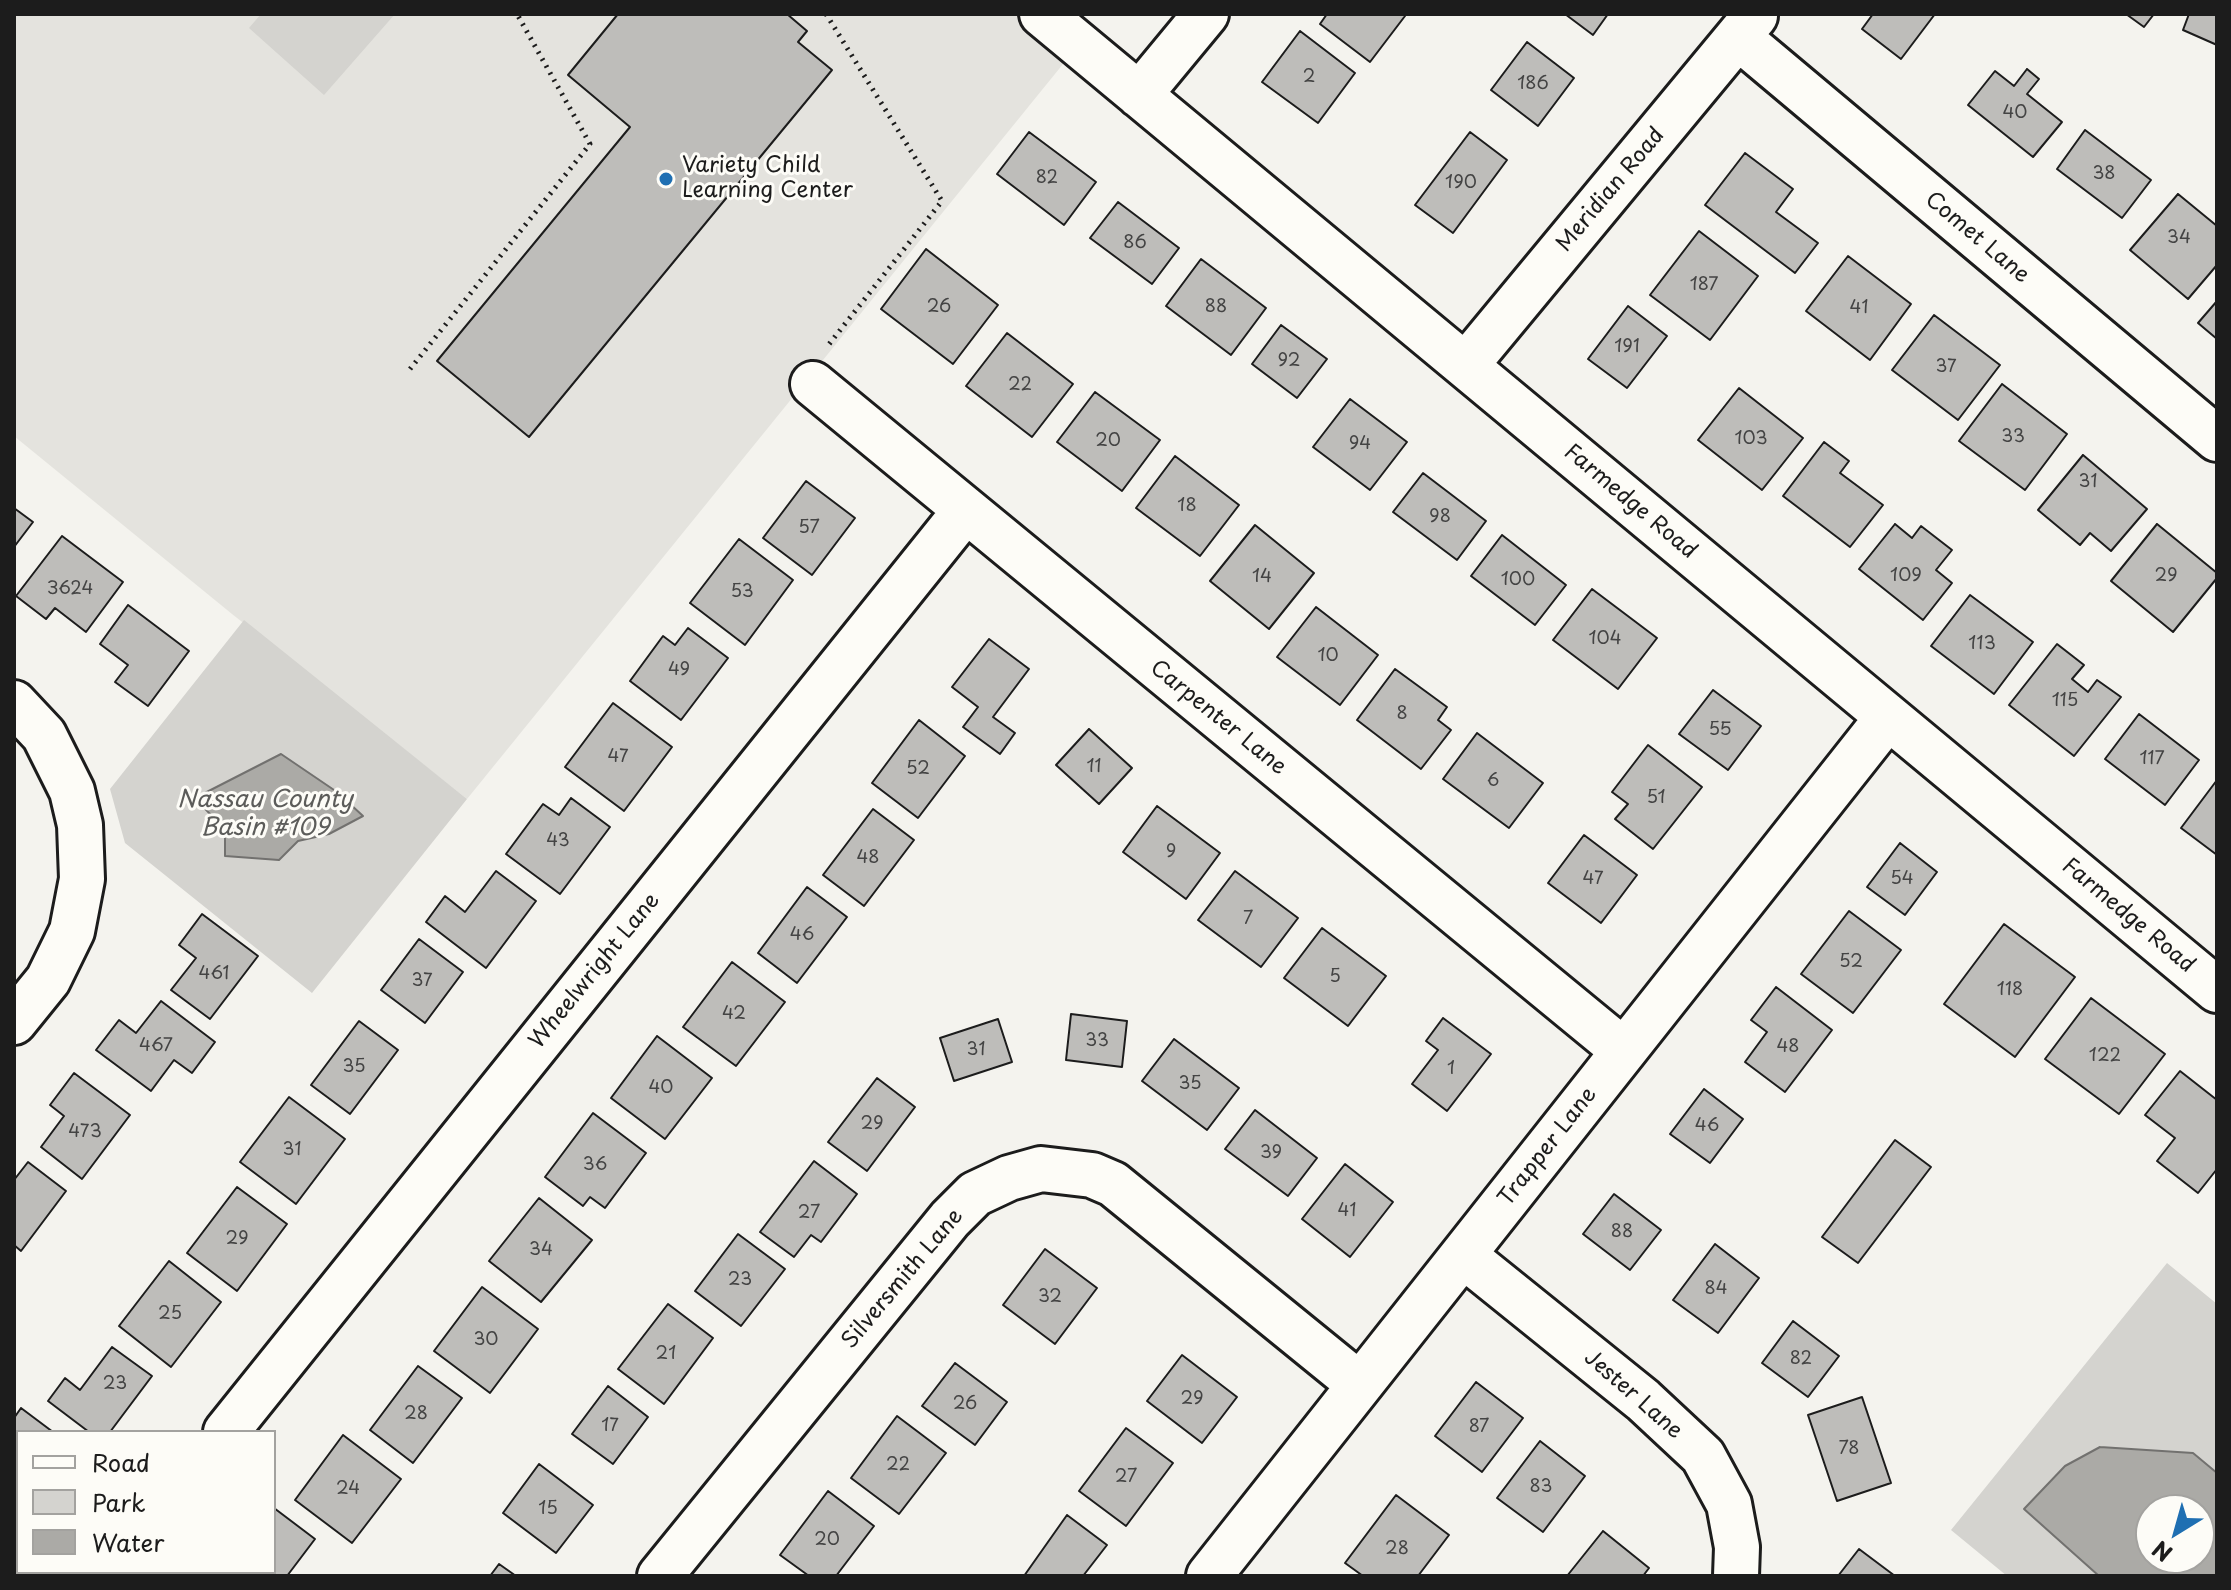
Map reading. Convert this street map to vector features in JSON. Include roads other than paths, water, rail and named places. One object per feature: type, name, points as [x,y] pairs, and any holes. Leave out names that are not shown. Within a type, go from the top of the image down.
[{"type":"street","name":"Farmedge Road","points":[[1042,14],[2217,990]]},
{"type":"street","points":[[1139,95],[1206,14]]},
{"type":"street","name":"Meridian Road","points":[[1466,365],[1747,26]]},
{"type":"street","name":"Comet Lane","points":[[1747,26],[2217,439]]},
{"type":"street","name":"Carpenter Lane","points":[[817,369],[965,511],[1624,1051]]},
{"type":"street","name":"Wheelwright Lane","points":[[228,1430],[965,511]]},
{"type":"street","points":[[14,703],[44,735],[72,791],[82,879],[72,931],[48,980],[14,1022]]},
{"type":"street","name":"Trapper Lane","points":[[1209,1576],[1888,717]]},
{"type":"street","name":"Silversmith Lane","points":[[660,1576],[950,1219],[975,1194],[1009,1178],[1041,1169],[1092,1175],[1113,1184],[1360,1385]]},
{"type":"street","name":"Jester Lane","points":[[1463,1255],[1643,1400],[1703,1456],[1729,1504],[1737,1547],[1736,1576]]},
{"type":"water","name":"Nassau County Basin #109","points":[[281,754],[337,792],[363,816],[329,834],[298,841],[279,860],[225,856],[225,830],[195,798]]},
{"type":"water","points":[[2100,1447],[2193,1453],[2217,1473],[2217,1576],[2099,1576],[2024,1509],[2065,1466]]},
{"type":"place","name":"Variety Child Learning Center","points":[[666,179]]}]
